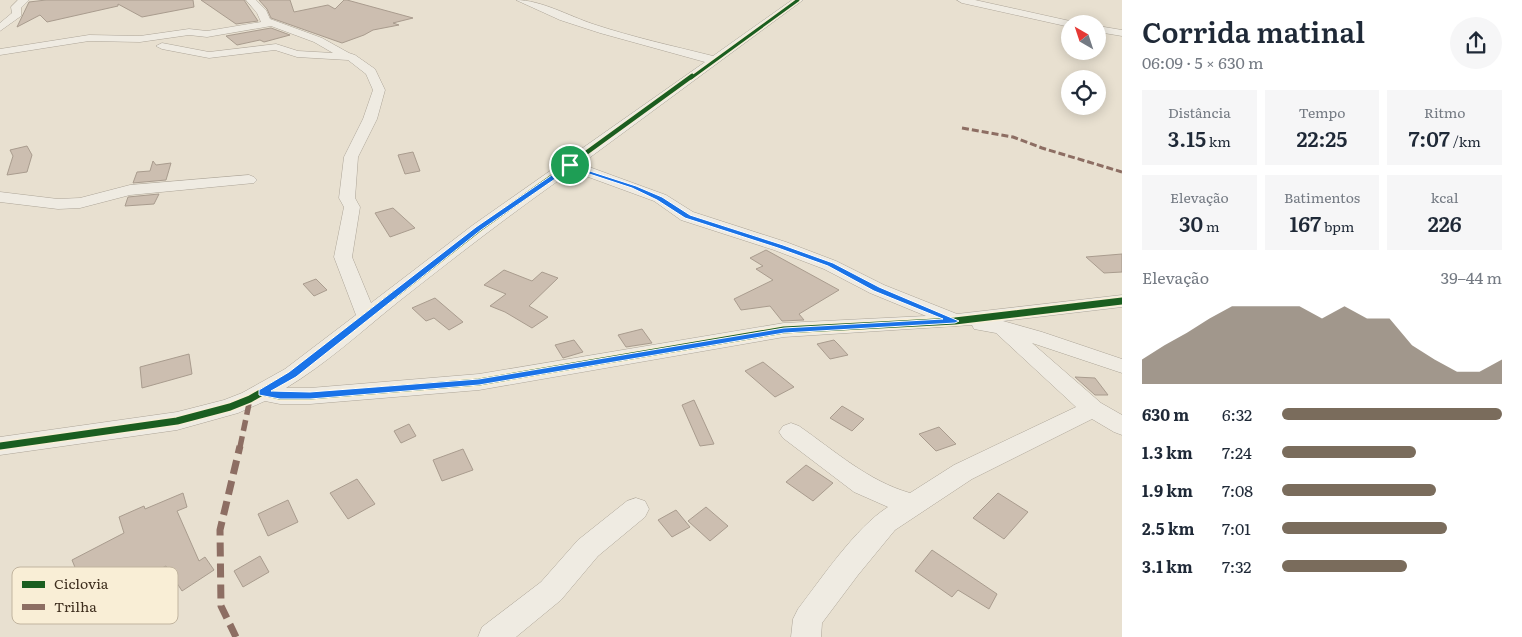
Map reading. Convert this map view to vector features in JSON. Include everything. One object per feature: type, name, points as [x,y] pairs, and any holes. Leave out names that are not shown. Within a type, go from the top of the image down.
[{"type":"street","points":[[0,28],[17,14],[16,6],[24,0]]},
{"type":"street","points":[[251,0],[262,12],[266,20],[318,40],[351,57],[371,72],[380,90],[370,119],[351,157],[347,198],[352,208],[343,257],[367,318]]},
{"type":"street","points":[[521,0],[564,18],[604,31],[713,60]]},
{"type":"street","points":[[0,446],[177,421],[230,408],[262,392],[292,374],[367,318],[479,229],[796,0]]},
{"type":"street","points":[[962,0],[1061,22]]},
{"type":"street","points":[[0,52],[72,40],[140,39],[189,32],[207,34],[272,23]]},
{"type":"street","points":[[1106,30],[1122,33]]},
{"type":"street","points":[[290,52],[318,40]]},
{"type":"street","points":[[162,46],[209,56],[276,47],[297,54],[351,57]]},
{"type":"street","points":[[570,165],[660,198],[687,216],[780,246],[830,265],[877,289],[955,321],[1000,326],[1122,366]]},
{"type":"street","points":[[0,197],[65,204],[130,190],[250,180]]},
{"type":"street","points":[[262,392],[280,396],[310,396],[479,382],[784,330],[955,321],[1122,300]]},
{"type":"street","points":[[1000,326],[1093,409],[1122,426]]},
{"type":"street","points":[[806,637],[808,619],[848,566],[886,522],[963,472],[1093,409]]},
{"type":"street","points":[[791,432],[864,485],[888,497],[912,504]]},
{"type":"street","points":[[493,637],[551,591],[588,548],[636,508]]},
{"type":"building","points":[[46,0],[193,0],[194,7],[142,17],[118,4],[118,6],[47,22],[40,15],[17,27],[29,2]]},
{"type":"building","points":[[201,0],[244,0],[258,21],[236,24]]},
{"type":"building","points":[[259,0],[290,0],[294,12],[328,5],[335,9],[344,0],[347,0],[413,18],[393,23],[399,25],[373,30],[342,43],[271,18],[267,9]]},
{"type":"building","points":[[271,28],[290,35],[264,42],[260,40],[237,45],[226,36]]},
{"type":"building","points":[[27,146],[32,155],[27,172],[7,175],[13,156],[10,150]]},
{"type":"building","points":[[413,152],[420,171],[405,174],[398,155]]},
{"type":"building","points":[[153,161],[156,165],[171,163],[166,180],[133,183],[137,172],[150,171]]},
{"type":"building","points":[[159,194],[154,204],[125,206],[128,197]]},
{"type":"building","points":[[393,208],[415,228],[390,237],[375,213]]},
{"type":"building","points":[[766,250],[839,290],[799,314],[804,320],[782,321],[770,306],[741,310],[734,299],[773,280],[756,269],[763,266],[750,258]]},
{"type":"building","points":[[1122,254],[1122,272],[1104,273],[1086,257]]},
{"type":"building","points":[[504,270],[532,281],[542,272],[558,278],[529,306],[548,317],[532,328],[505,312],[490,306],[506,294],[484,285]]},
{"type":"building","points":[[316,279],[327,290],[314,296],[303,284]]},
{"type":"building","points":[[435,298],[463,322],[449,330],[434,318],[426,321],[412,308]]},
{"type":"building","points":[[642,329],[652,343],[626,347],[618,335]]},
{"type":"building","points":[[574,340],[583,352],[563,358],[555,345]]},
{"type":"building","points":[[834,340],[848,355],[830,359],[817,344]]},
{"type":"building","points":[[189,354],[192,374],[142,388],[140,367]]},
{"type":"building","points":[[763,362],[794,387],[775,397],[745,371]]},
{"type":"building","points":[[1075,377],[1095,378],[1108,395],[1095,395]]},
{"type":"building","points":[[694,400],[714,444],[700,446],[682,405]]},
{"type":"building","points":[[842,406],[864,419],[852,431],[830,418]]},
{"type":"building","points":[[409,424],[416,436],[401,443],[394,431]]},
{"type":"building","points":[[939,427],[956,444],[936,451],[919,434]]},
{"type":"building","points":[[463,449],[473,470],[442,481],[433,460]]},
{"type":"building","points":[[806,465],[833,483],[813,501],[786,482]]},
{"type":"building","points":[[357,479],[375,504],[348,519],[330,493]]},
{"type":"building","points":[[183,493],[187,507],[177,511],[199,561],[205,557],[214,570],[182,591],[178,585],[178,567],[75,567],[72,560],[124,533],[119,517],[144,506],[145,509]]},
{"type":"building","points":[[998,493],[1028,512],[1004,539],[973,518]]},
{"type":"building","points":[[288,500],[298,522],[268,536],[258,514]]},
{"type":"building","points":[[706,507],[728,526],[710,541],[688,521]]},
{"type":"building","points":[[676,510],[690,527],[672,537],[658,520]]},
{"type":"building","points":[[932,550],[997,594],[989,609],[958,590],[952,597],[915,571]]},
{"type":"building","points":[[260,556],[269,572],[243,587],[234,571]]},
{"type":"marked path","points":[[962,128],[1013,137],[1042,148],[1122,172]]},
{"type":"marked path","points":[[236,637],[221,606],[220,530],[250,399]]},
{"type":"cycle path","points":[[0,446],[177,421],[230,407],[250,399],[293,374],[479,229],[798,0]]},
{"type":"cycle path","points":[[262,392],[280,396],[310,396],[479,382],[784,330],[955,321],[1122,301]]},
{"type":"route","points":[[570,165],[660,198],[687,216],[780,246],[830,265],[877,289],[955,321],[784,330],[479,382],[310,396],[280,396],[262,392],[292,374],[367,318],[479,229],[570,165]]}]
